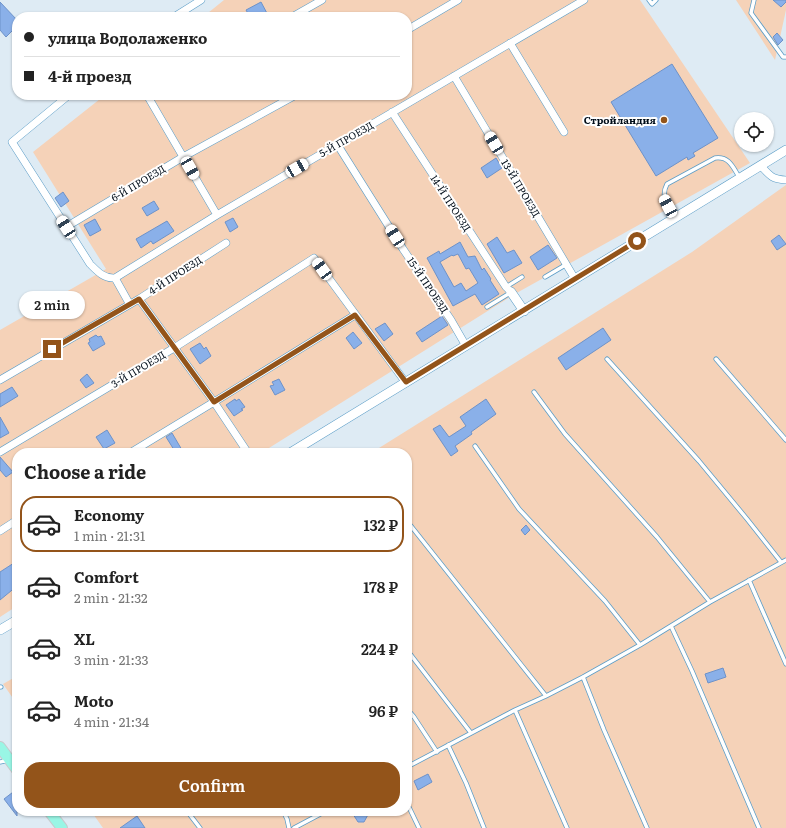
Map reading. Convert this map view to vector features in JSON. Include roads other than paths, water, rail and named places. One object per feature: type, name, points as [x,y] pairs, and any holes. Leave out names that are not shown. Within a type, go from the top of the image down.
[{"type":"main road","points":[[298,448],[786,150]]},
{"type":"main road","points":[[508,289],[524,310]]},
{"type":"main road","points":[[0,630],[12,623]]},
{"type":"main road","points":[[0,747],[4,761]]},
{"type":"main road","points":[[53,816],[62,828]]},
{"type":"street","points":[[182,12],[201,0]]},
{"type":"street","points":[[301,12],[322,0]]},
{"type":"street","points":[[412,27],[458,0]]},
{"type":"street","name":"5-Й ПРОЕЗД","points":[[112,278],[337,144],[584,0]]},
{"type":"street","points":[[510,43],[564,132]]},
{"type":"street","name":"13-Й ПРОЕЗД","points":[[454,76],[575,279]]},
{"type":"street","points":[[63,100],[12,142],[90,264],[100,273],[112,278],[130,303]]},
{"type":"street","points":[[153,100],[183,157],[217,215]]},
{"type":"street","name":"6-Й ПРОЕЗД","points":[[66,227],[183,157],[287,100]]},
{"type":"street","name":"14-Й ПРОЕЗД","points":[[392,112],[508,289]]},
{"type":"street","name":"15-Й ПРОЕЗД","points":[[337,144],[403,249],[451,320],[466,346]]},
{"type":"street","points":[[761,166],[770,176],[786,180]]},
{"type":"street","name":"4-Й ПРОЕЗД","points":[[0,380],[139,299],[226,243]]},
{"type":"street","name":"3-Й ПРОЕЗД","points":[[0,452],[174,348],[314,258],[355,315]]},
{"type":"street","points":[[139,299],[214,402],[245,448]]},
{"type":"street","points":[[138,448],[355,315],[406,382]]},
{"type":"street","points":[[0,531],[12,523]]},
{"type":"lane","points":[[650,0],[652,4],[656,0]]},
{"type":"lane","points":[[754,0],[751,13],[783,57],[786,57]]},
{"type":"lane","points":[[674,218],[664,198],[667,184],[715,158],[720,157],[728,160],[740,178]]},
{"type":"lane","points":[[545,277],[567,264]]},
{"type":"lane","points":[[487,307],[522,277]]},
{"type":"lane","points":[[607,359],[699,461],[781,562]]},
{"type":"lane","points":[[716,359],[786,440]]},
{"type":"lane","points":[[534,392],[565,434],[652,532],[710,602]]},
{"type":"lane","points":[[475,446],[519,509],[605,601],[640,645]]},
{"type":"lane","points":[[412,527],[546,696]]},
{"type":"lane","points":[[412,764],[515,710],[583,677],[640,645],[710,602],[786,560]]},
{"type":"lane","points":[[749,580],[786,664]]},
{"type":"lane","points":[[671,626],[692,671],[759,828]]},
{"type":"lane","points":[[412,656],[471,733]]},
{"type":"lane","points":[[583,677],[604,730],[647,828]]},
{"type":"lane","points":[[515,710],[567,828]]},
{"type":"lane","points":[[412,714],[437,752]]},
{"type":"lane","points":[[448,745],[466,783],[484,828]]},
{"type":"lane","points":[[412,813],[419,828]]},
{"type":"lane","points":[[191,816],[200,828]]},
{"type":"lane","points":[[286,816],[289,828]]},
{"type":"lane","points":[[294,828],[317,816]]},
{"type":"place","name":"Стройландия","points":[[664,120]]}]
